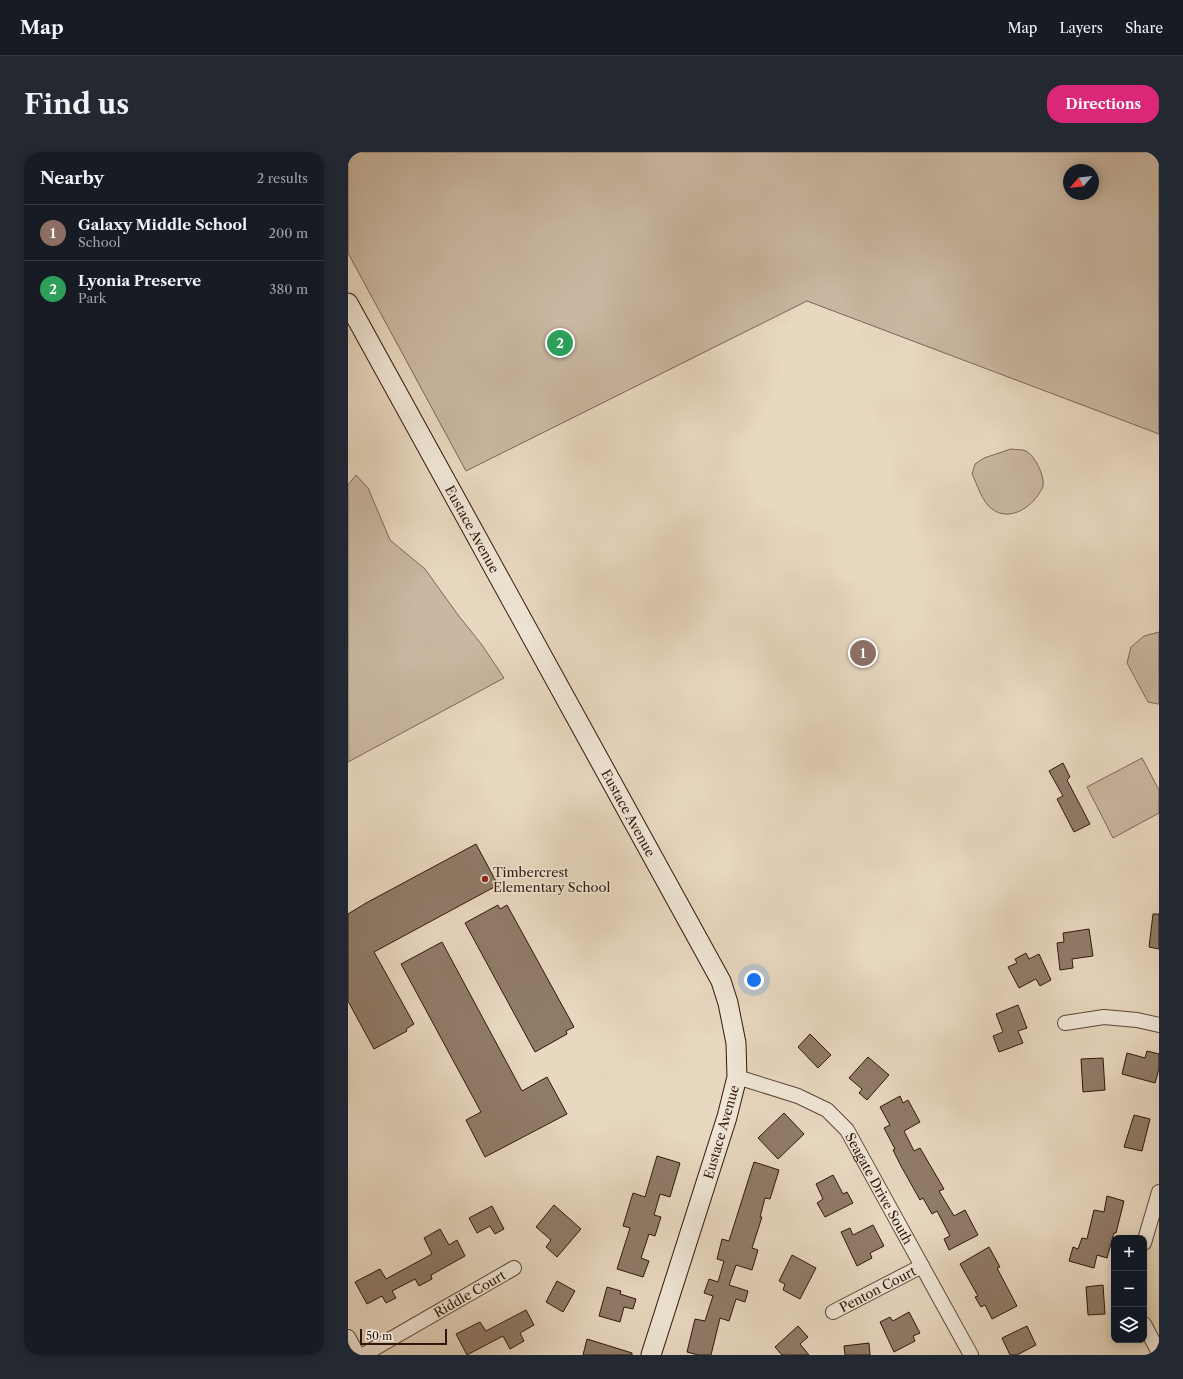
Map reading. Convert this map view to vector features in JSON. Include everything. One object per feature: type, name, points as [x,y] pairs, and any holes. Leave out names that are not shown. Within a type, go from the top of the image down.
[{"type":"street","name":"Eustace Avenue","points":[[348,303],[721,981],[728,1003],[736,1043],[737,1077],[728,1117],[651,1355]]},
{"type":"street","points":[[1065,1023],[1104,1016],[1137,1020],[1159,1025]]},
{"type":"street","name":"Seagate Drive South","points":[[737,1077],[798,1096],[827,1110],[847,1130],[971,1355]]},
{"type":"street","points":[[1146,1235],[1159,1192]]},
{"type":"street","name":"Penton Court","points":[[833,1312],[922,1266]]},
{"type":"street","name":"Riddle Court","points":[[362,1355],[514,1268]]},
{"type":"street","points":[[1147,1330],[1159,1353]]},
{"type":"street","points":[[348,1337],[358,1355]]},
{"type":"shaded area","points":[[348,152],[1159,152],[1159,434],[807,301],[466,471],[348,253]]},
{"type":"shaded area","points":[[1011,449],[1024,450],[1033,457],[1041,472],[1043,486],[1036,498],[1025,508],[1012,514],[1005,514],[999,513],[988,506],[972,474],[975,464],[984,458]]},
{"type":"shaded area","points":[[356,475],[368,488],[390,540],[425,569],[482,645],[504,678],[348,762],[348,485]]},
{"type":"shaded area","points":[[1159,632],[1158,704],[1148,702],[1127,663],[1131,647],[1144,636]]},
{"type":"shaded area","points":[[1142,758],[1159,790],[1159,813],[1113,838],[1087,787]]},
{"type":"building","points":[[1063,763],[1070,777],[1067,780],[1090,824],[1074,832],[1057,799],[1063,796],[1049,771]]},
{"type":"building","points":[[476,844],[498,885],[374,952],[414,1024],[406,1029],[407,1031],[374,1049],[348,1001],[348,914]]},
{"type":"building","points":[[498,905],[500,909],[507,905],[574,1027],[566,1031],[567,1034],[535,1052],[465,923]]},
{"type":"building","points":[[1153,914],[1159,914],[1159,949],[1149,947]]},
{"type":"building","points":[[1089,929],[1093,956],[1072,959],[1073,968],[1060,970],[1057,943],[1064,942],[1063,933]]},
{"type":"building","points":[[442,942],[522,1091],[547,1077],[567,1114],[485,1157],[466,1120],[481,1112],[401,964]]},
{"type":"building","points":[[1026,953],[1029,959],[1039,954],[1051,980],[1040,986],[1036,979],[1019,988],[1008,967],[1017,963],[1015,959]]},
{"type":"building","points":[[1018,1005],[1027,1028],[1018,1031],[1023,1043],[999,1052],[993,1036],[1003,1032],[996,1014]]},
{"type":"building","points":[[810,1034],[831,1055],[818,1068],[798,1047]]},
{"type":"building","points":[[1147,1051],[1159,1054],[1159,1069],[1155,1083],[1122,1074],[1127,1053],[1145,1058]]},
{"type":"building","points":[[868,1057],[889,1075],[867,1100],[859,1093],[862,1089],[849,1078]]},
{"type":"building","points":[[1103,1058],[1105,1090],[1083,1092],[1081,1059]]},
{"type":"building","points":[[900,1096],[903,1103],[908,1100],[920,1122],[904,1131],[914,1151],[920,1148],[944,1189],[939,1191],[954,1216],[965,1210],[978,1235],[949,1250],[944,1239],[950,1236],[937,1211],[932,1214],[923,1198],[920,1200],[893,1150],[895,1149],[884,1128],[890,1125],[880,1107]]},
{"type":"building","points":[[784,1113],[804,1134],[778,1159],[758,1138]]},
{"type":"building","points":[[1134,1115],[1150,1119],[1142,1151],[1124,1147]]},
{"type":"building","points":[[657,1156],[680,1163],[670,1197],[660,1194],[654,1215],[661,1217],[655,1236],[649,1234],[641,1258],[649,1261],[643,1277],[617,1269],[630,1228],[623,1226],[633,1193],[645,1197]]},
{"type":"building","points":[[754,1162],[779,1170],[770,1199],[765,1198],[760,1217],[762,1217],[752,1248],[758,1250],[752,1270],[736,1265],[729,1285],[748,1291],[745,1302],[736,1299],[729,1321],[720,1318],[711,1355],[698,1355],[687,1352],[695,1319],[705,1321],[713,1296],[704,1293],[709,1279],[718,1282],[724,1261],[717,1259],[722,1239],[729,1241]]},
{"type":"building","points":[[833,1175],[843,1194],[847,1192],[853,1203],[825,1217],[817,1203],[823,1199],[816,1184]]},
{"type":"building","points":[[1107,1196],[1124,1201],[1116,1233],[1111,1235],[1111,1244],[1107,1258],[1097,1255],[1094,1268],[1069,1261],[1073,1247],[1078,1249],[1082,1238],[1087,1239],[1094,1210],[1104,1212]]},
{"type":"building","points":[[554,1205],[581,1229],[557,1257],[546,1247],[551,1240],[536,1227]]},
{"type":"building","points":[[492,1206],[504,1229],[495,1234],[490,1226],[477,1233],[469,1218]]},
{"type":"building","points":[[873,1225],[884,1246],[870,1253],[872,1258],[857,1266],[841,1232],[850,1228],[853,1235]]},
{"type":"building","points":[[440,1229],[449,1245],[457,1240],[465,1256],[431,1275],[432,1279],[419,1286],[415,1279],[392,1291],[396,1298],[386,1303],[382,1296],[367,1304],[355,1282],[380,1269],[386,1279],[432,1254],[424,1238]]},
{"type":"building","points":[[989,1247],[1000,1267],[997,1268],[1017,1306],[992,1319],[985,1305],[981,1307],[975,1297],[978,1296],[960,1264]]},
{"type":"building","points":[[792,1255],[816,1268],[800,1299],[783,1290],[785,1284],[779,1281]]},
{"type":"building","points":[[557,1281],[575,1291],[563,1312],[546,1302]]},
{"type":"building","points":[[1103,1285],[1105,1314],[1088,1315],[1086,1287]]},
{"type":"building","points":[[607,1287],[621,1291],[620,1294],[636,1299],[633,1309],[624,1307],[620,1322],[599,1316]]},
{"type":"building","points":[[526,1310],[534,1325],[520,1333],[524,1341],[510,1349],[503,1336],[467,1355],[456,1334],[480,1322],[486,1331]]},
{"type":"building","points":[[909,1312],[920,1333],[913,1336],[915,1341],[894,1352],[880,1322],[890,1317],[893,1321]]},
{"type":"building","points":[[798,1326],[808,1337],[800,1344],[809,1355],[782,1355],[775,1347]]},
{"type":"building","points":[[1027,1326],[1036,1345],[1017,1355],[1010,1355],[1002,1338]]},
{"type":"building","points":[[587,1339],[632,1353],[632,1355],[583,1355]]},
{"type":"building","points":[[869,1343],[870,1355],[845,1355],[844,1346]]},
{"type":"place","name":"Lyonia Preserve","points":[[560,343]]},
{"type":"place","name":"Galaxy Middle School","points":[[863,653]]},
{"type":"place","name":"Timbercrest Elementary School","points":[[485,879]]}]
